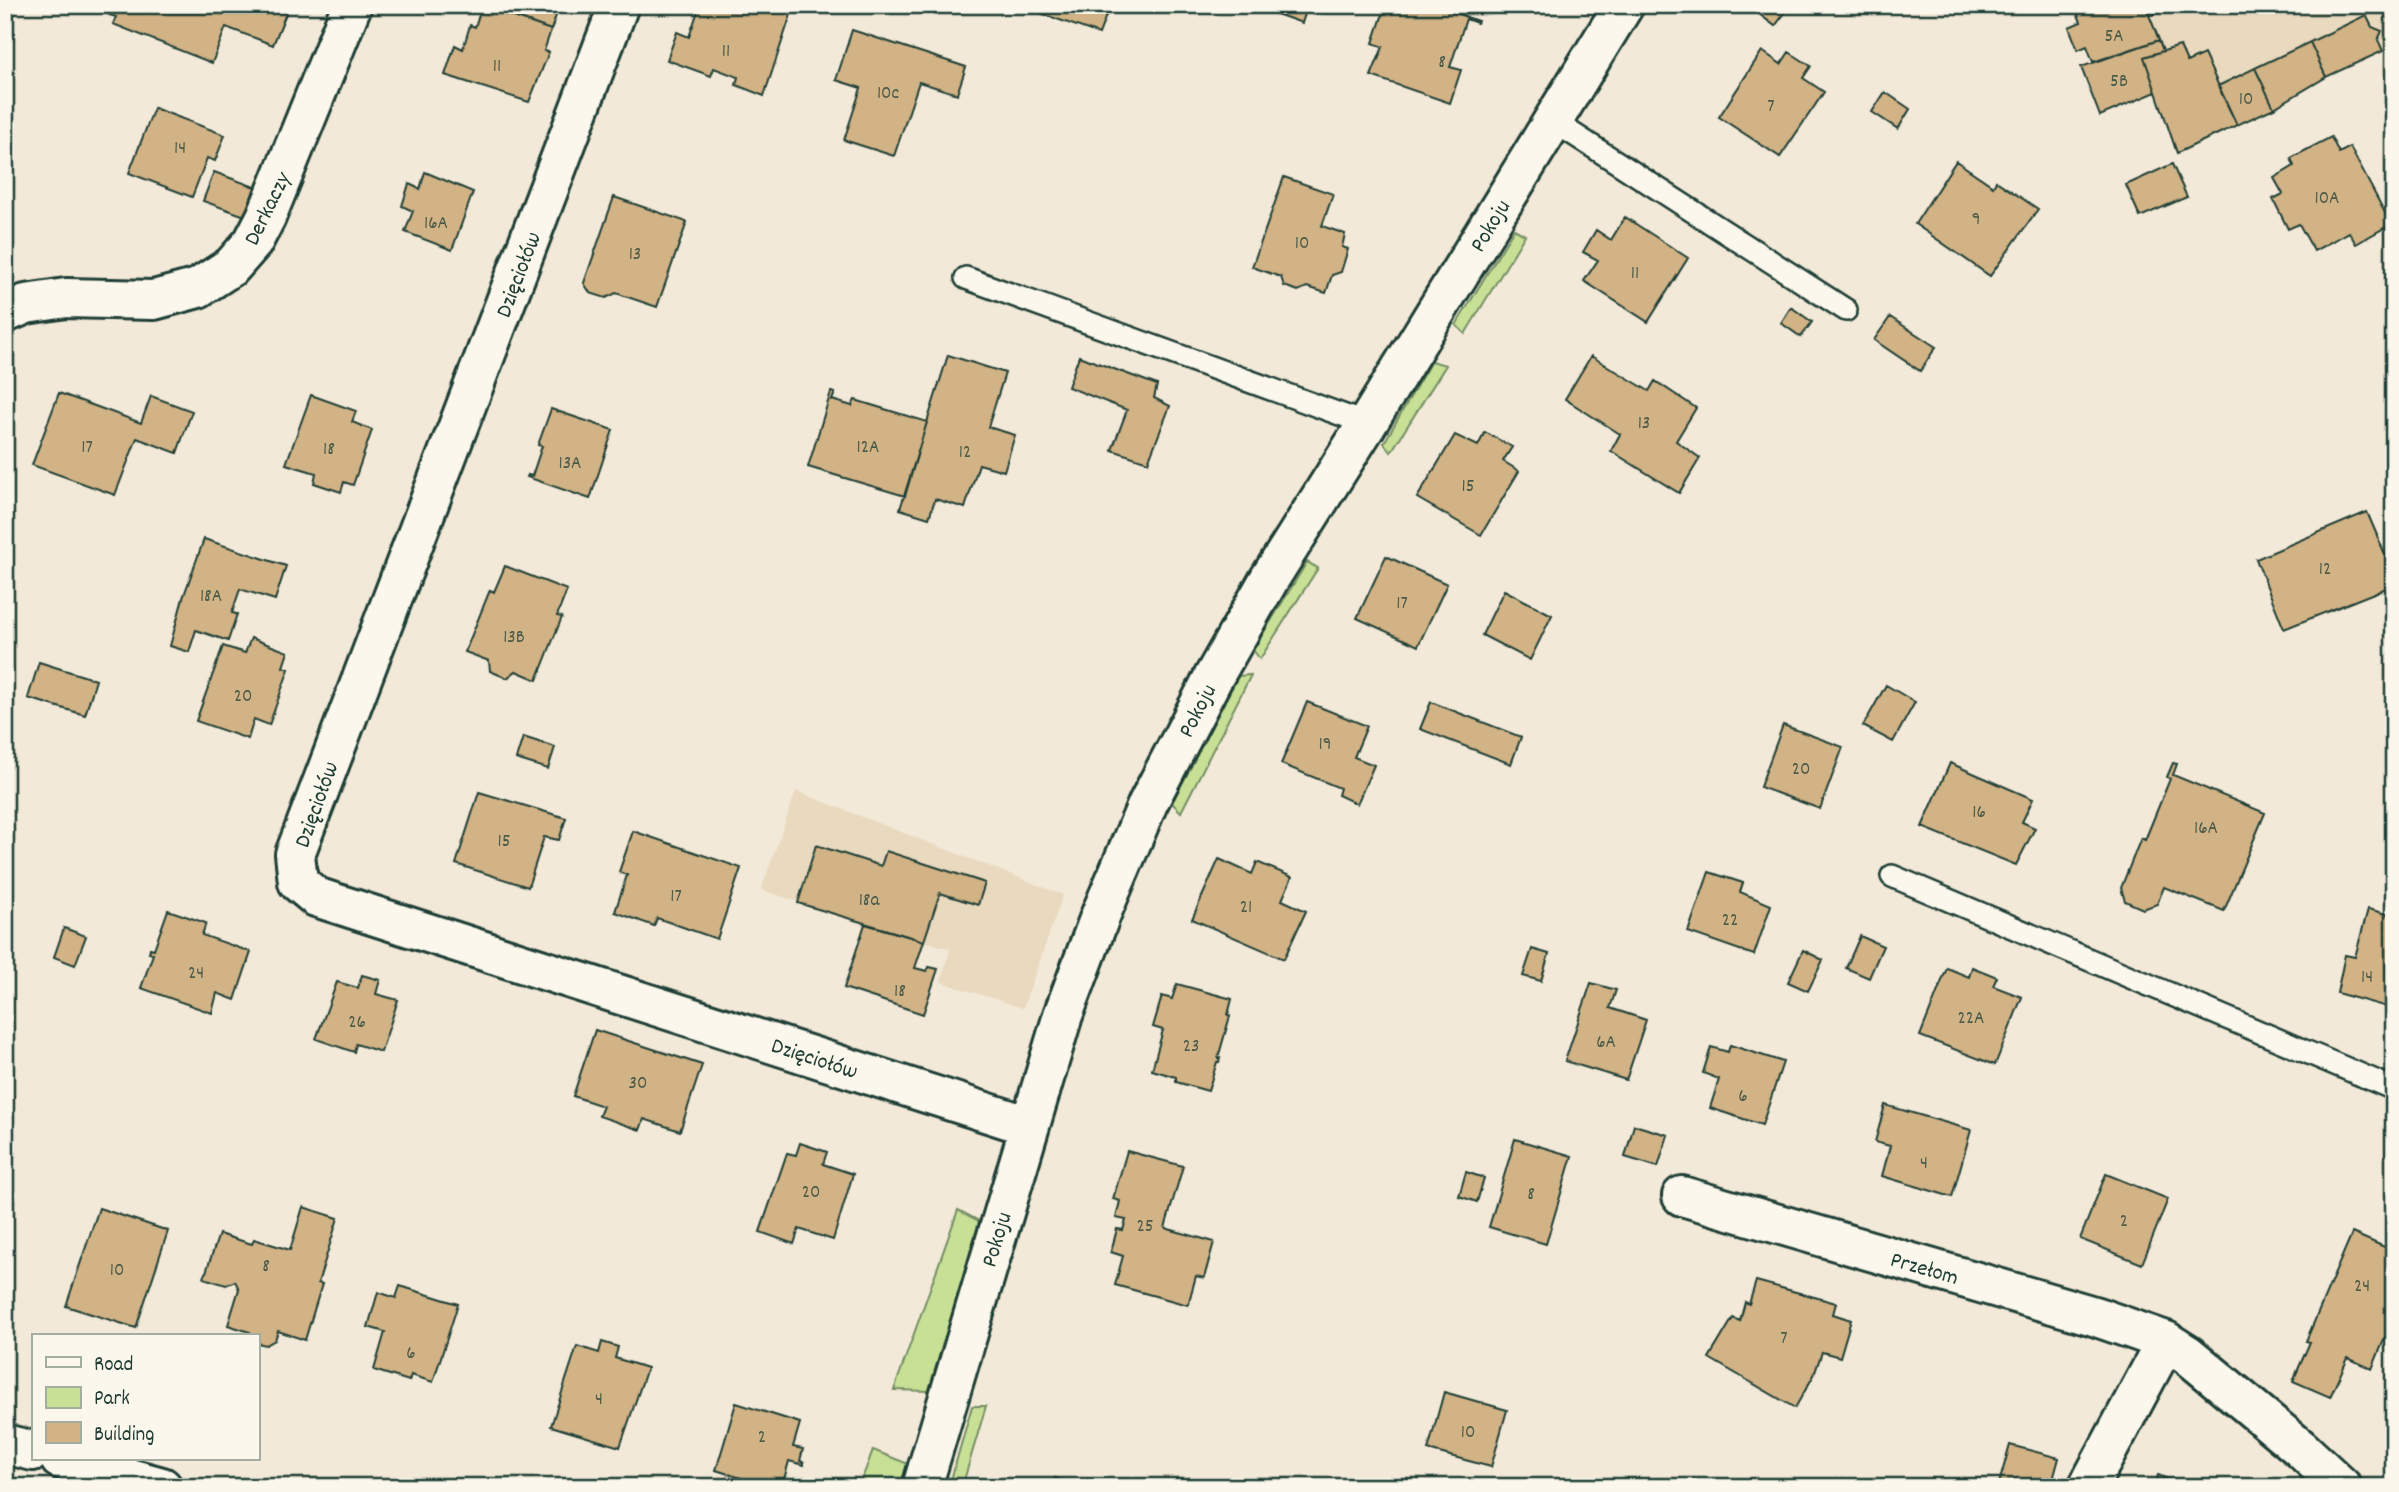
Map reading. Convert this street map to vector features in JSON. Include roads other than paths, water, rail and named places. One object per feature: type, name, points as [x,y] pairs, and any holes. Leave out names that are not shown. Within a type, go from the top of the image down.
[{"type":"street","name":"Derkaczy","points":[[5,313],[26,304],[66,298],[155,300],[198,288],[232,266],[253,242],[266,217],[352,5]]},
{"type":"street","name":"Dzięciołów","points":[[619,5],[295,854],[298,881],[316,897],[1029,1126]]},
{"type":"street","name":"Pokoju","points":[[922,1487],[1063,1015],[1101,914],[1148,803],[1213,678],[1270,578],[1553,121],[1612,8]]},
{"type":"street","name":"Przełom","points":[[1682,1196],[2094,1315],[2166,1341],[2188,1355],[2280,1431],[2342,1487]]},
{"type":"street","points":[[2088,1487],[2166,1341]]},
{"type":"street","points":[[5,1444],[32,1451]]},
{"type":"street","points":[[64,1460],[162,1487]]},
{"type":"lane","points":[[1553,121],[1846,310]]},
{"type":"lane","points":[[966,278],[1367,424]]},
{"type":"lane","points":[[1892,876],[2394,1089]]}]
